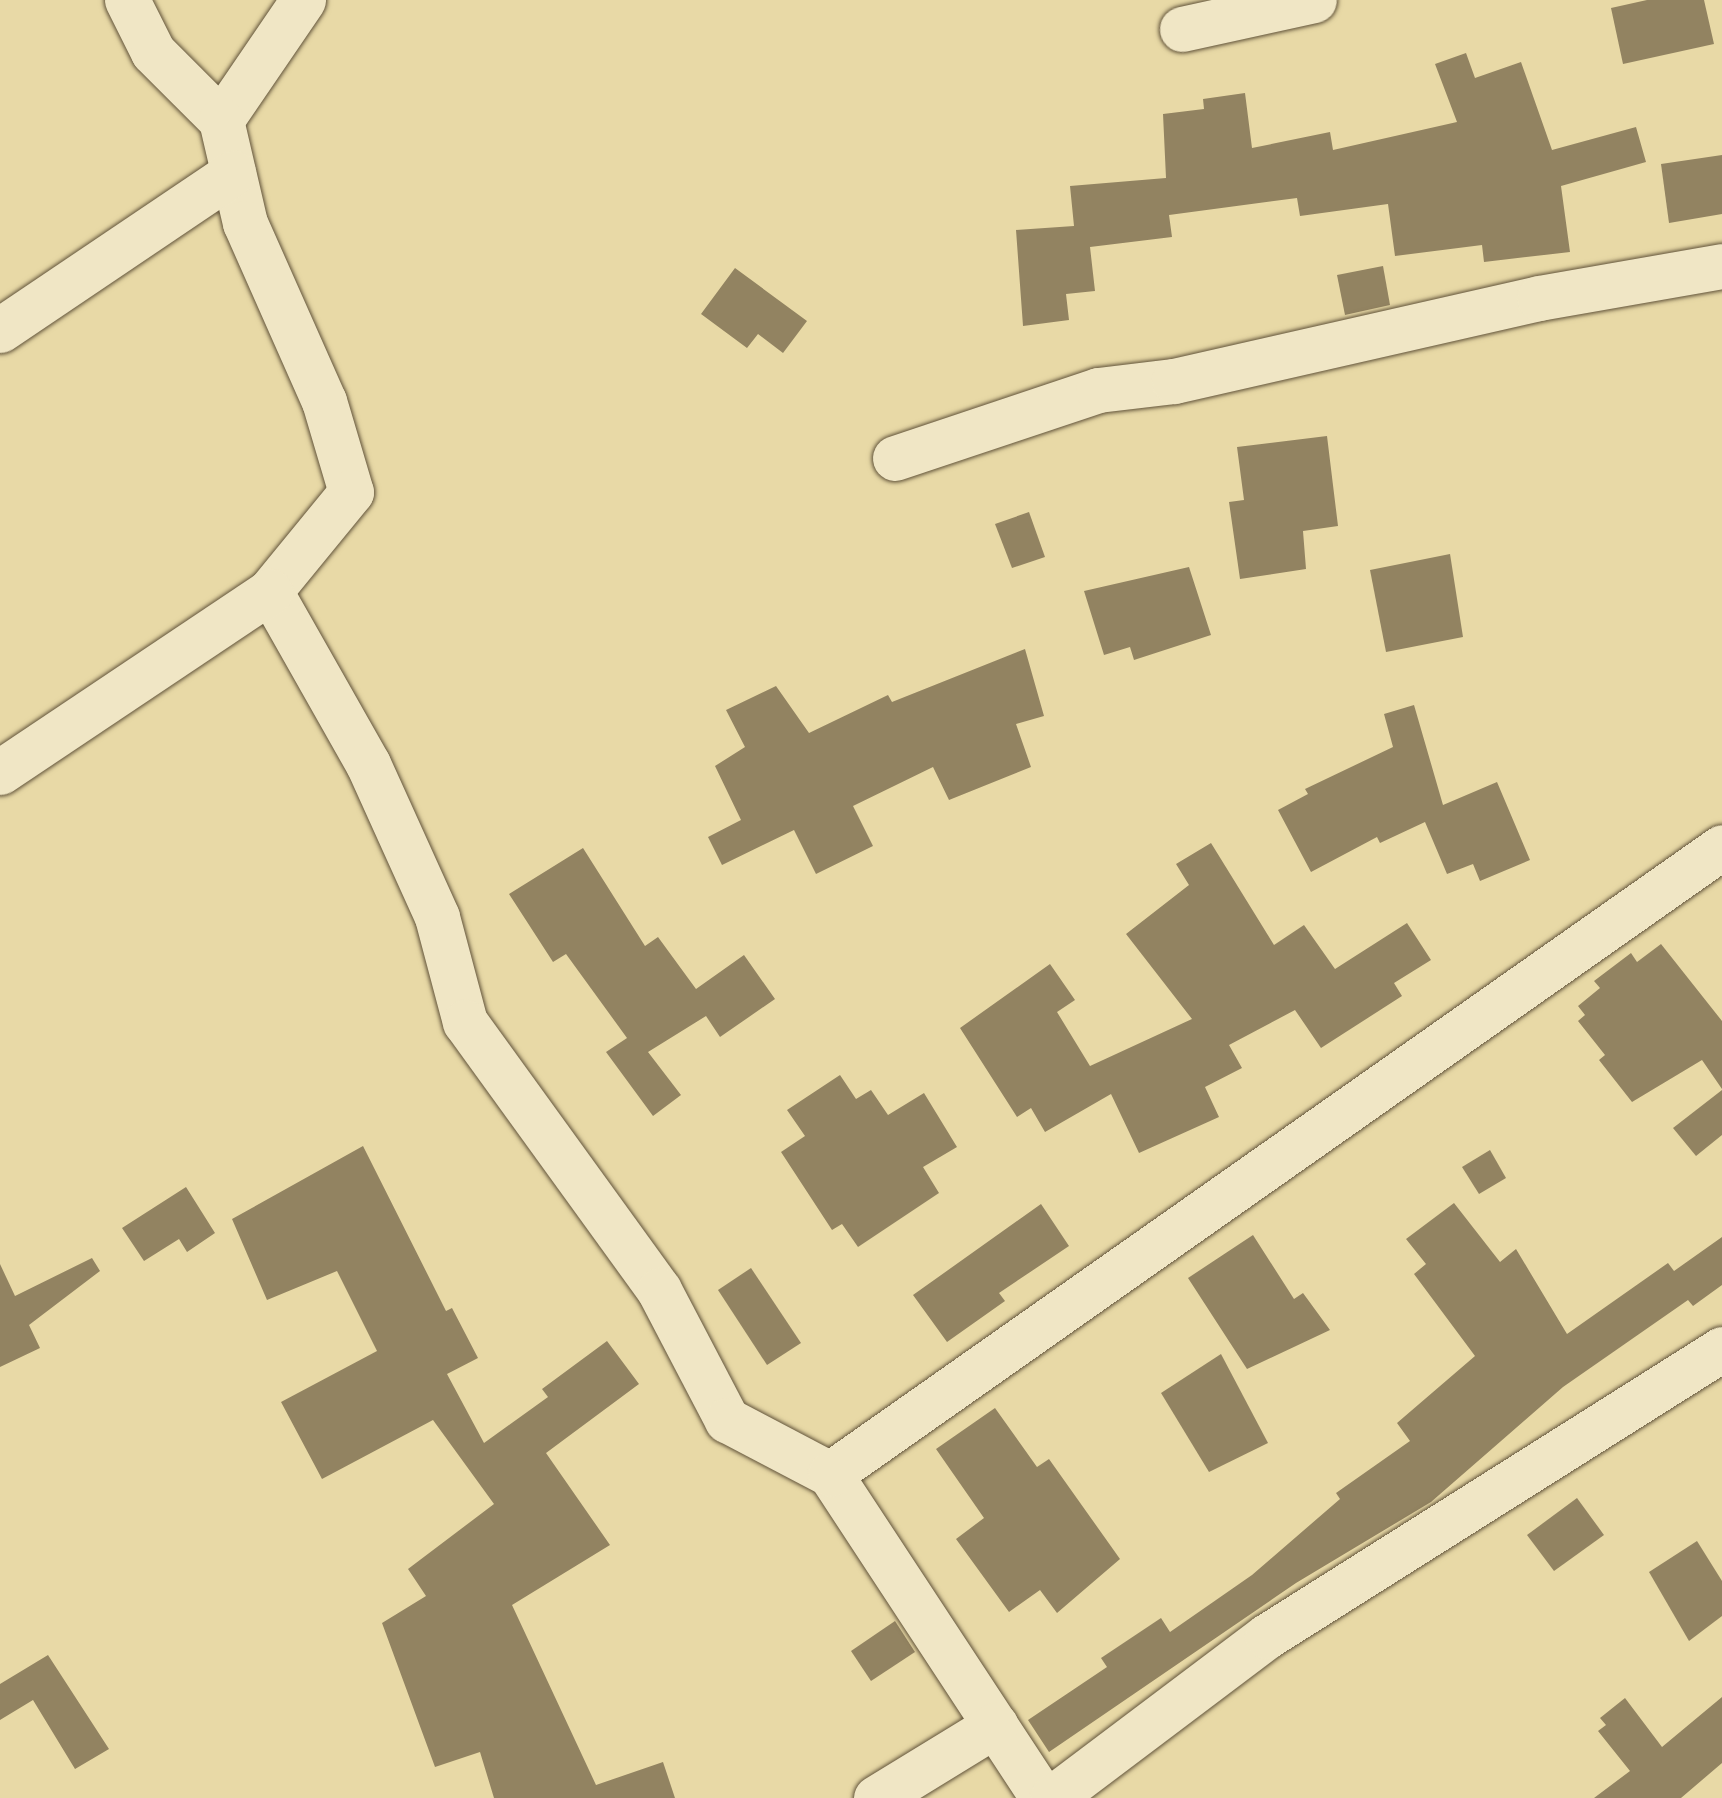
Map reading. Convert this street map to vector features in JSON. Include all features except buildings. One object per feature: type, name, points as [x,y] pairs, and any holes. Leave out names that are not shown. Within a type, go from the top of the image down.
[{"type":"street","points":[[0,772],[270,590],[351,492],[324,401],[245,223],[221,120],[153,52],[127,0]]},
{"type":"street","points":[[221,120],[303,0]]},
{"type":"street","points":[[1182,29],[1314,0]]},
{"type":"street","points":[[0,330],[233,173]]},
{"type":"street","points":[[895,458],[1098,390],[1174,381],[1539,298],[1722,266]]},
{"type":"street","points":[[270,590],[368,764],[430,900],[466,1022],[659,1290],[728,1420],[830,1474],[1043,1798]]},
{"type":"street","points":[[830,1474],[1722,848]]},
{"type":"street","points":[[1052,1798],[1267,1636],[1722,1349]]},
{"type":"street","points":[[876,1798],[995,1725]]}]
